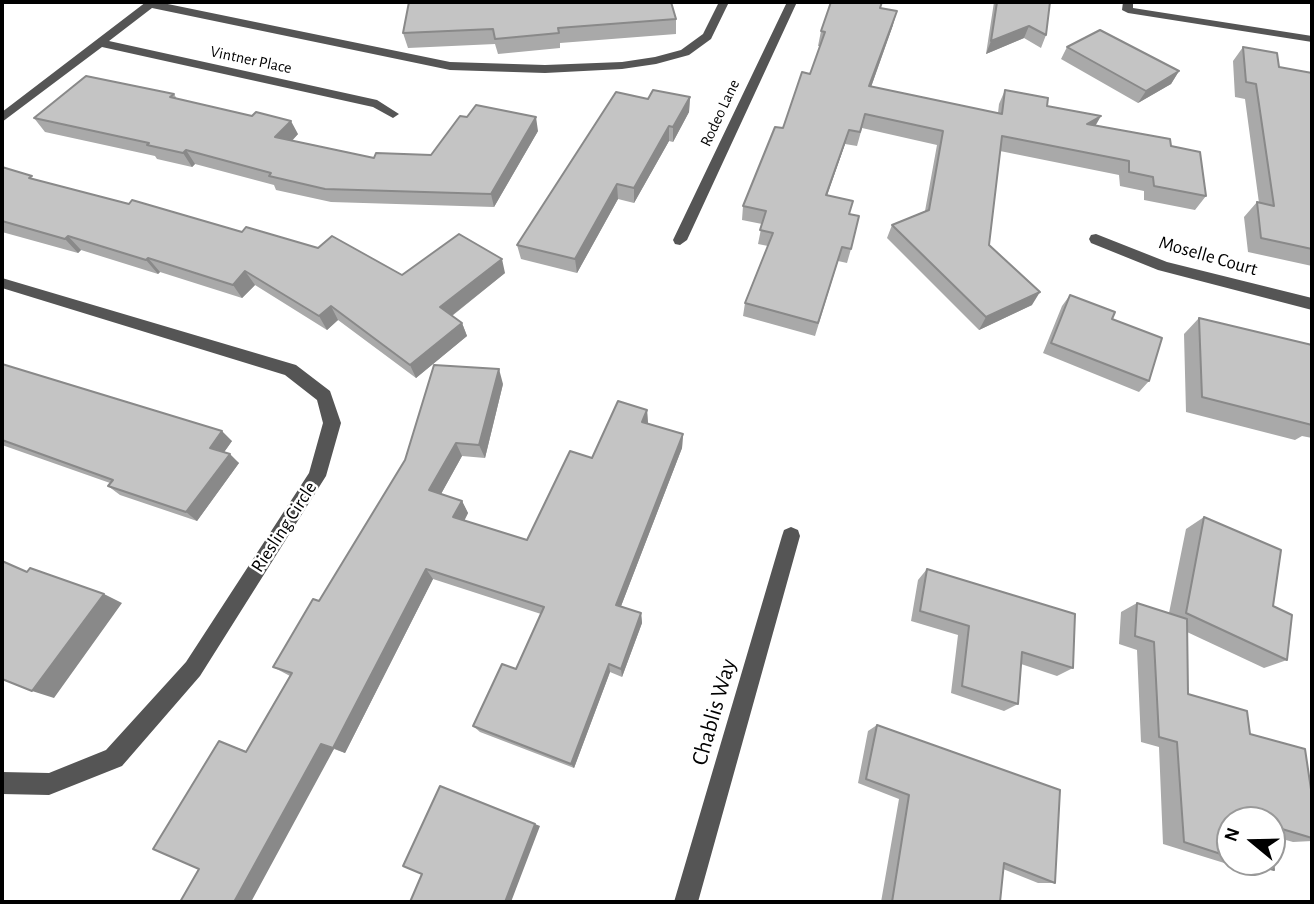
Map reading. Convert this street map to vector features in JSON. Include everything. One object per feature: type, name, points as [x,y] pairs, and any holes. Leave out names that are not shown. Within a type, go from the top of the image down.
[{"type":"street","points":[[2,118],[152,3],[450,66],[490,68],[633,66],[658,62],[684,52],[704,40],[724,2]]},
{"type":"street","name":"Rodeo Lane","points":[[680,240],[792,2]]},
{"type":"street","points":[[1128,2],[1128,10],[1312,39]]},
{"type":"street","name":"Vintner Place","points":[[100,43],[377,104],[393,114]]},
{"type":"street","name":"Moselle Court","points":[[1096,239],[1163,266],[1312,304]]},
{"type":"street","name":"Riesling Circle","points":[[2,282],[290,370],[324,396],[332,423],[317,476],[193,669],[114,758],[49,784],[2,783]]},
{"type":"street","name":"Chablis Way","points":[[686,902],[791,536]]},
{"type":"building","points":[[409,2],[671,2],[676,19],[558,28],[559,33],[495,39],[493,29],[403,33]]},
{"type":"building","points":[[831,2],[882,2],[880,8],[897,11],[869,86],[1002,114],[1005,90],[1048,98],[1047,106],[1101,116],[1087,124],[1170,139],[1171,146],[1200,152],[1206,196],[1154,186],[1153,177],[1129,172],[1129,161],[1002,136],[989,245],[1040,292],[986,317],[892,225],[929,210],[943,131],[865,114],[860,132],[849,130],[826,195],[853,201],[849,214],[859,216],[851,249],[842,247],[818,323],[745,303],[773,233],[760,230],[766,211],[743,206],[775,127],[783,128],[802,72],[810,74],[825,32],[821,31]]},
{"type":"building","points":[[997,2],[1050,2],[1046,35],[1029,26],[991,41]]},
{"type":"building","points":[[1100,30],[1179,71],[1146,91],[1067,47]]},
{"type":"building","points":[[1243,47],[1277,53],[1279,67],[1312,73],[1312,249],[1261,238],[1257,202],[1274,206],[1256,84],[1246,82]]},
{"type":"building","points":[[86,76],[174,94],[170,97],[252,116],[256,112],[291,121],[275,137],[374,158],[376,153],[431,155],[460,116],[467,117],[476,105],[536,117],[491,194],[325,189],[269,176],[271,173],[186,150],[183,153],[34,118]]},
{"type":"building","points":[[653,90],[690,97],[673,127],[669,126],[634,188],[617,184],[575,259],[517,245],[616,92],[648,99]]},
{"type":"building","points":[[2,167],[32,176],[29,178],[129,204],[132,200],[242,232],[246,227],[318,248],[332,236],[402,275],[459,234],[502,259],[440,307],[462,323],[410,365],[331,306],[319,316],[245,271],[233,285],[148,258],[146,260],[68,236],[65,239],[2,221]]},
{"type":"building","points":[[1070,295],[1115,312],[1112,319],[1162,338],[1149,381],[1051,343]]},
{"type":"building","points":[[1199,318],[1312,345],[1312,425],[1202,397]]},
{"type":"building","points":[[2,364],[222,431],[210,448],[230,454],[186,512],[108,486],[113,480],[2,440]]},
{"type":"building","points":[[434,365],[499,369],[479,445],[456,443],[429,490],[462,501],[453,517],[527,540],[570,451],[592,458],[618,401],[647,410],[642,422],[683,434],[616,605],[641,613],[621,669],[609,664],[571,764],[473,726],[502,664],[516,669],[544,607],[426,569],[333,748],[321,744],[234,902],[180,902],[199,869],[153,849],[219,741],[246,752],[292,673],[273,667],[313,599],[319,601],[405,460]]},
{"type":"building","points":[[1204,517],[1281,550],[1273,606],[1292,615],[1287,660],[1186,613]]},
{"type":"building","points":[[2,561],[27,572],[30,568],[104,594],[32,691],[2,679]]},
{"type":"building","points":[[927,569],[1075,614],[1073,668],[1022,652],[1018,704],[962,686],[969,626],[920,611]]},
{"type":"building","points":[[1137,603],[1187,619],[1188,694],[1247,711],[1250,734],[1305,749],[1312,796],[1312,838],[1286,830],[1286,806],[1216,806],[1216,852],[1184,842],[1177,742],[1159,737],[1154,642],[1135,636]]},
{"type":"building","points":[[877,725],[1060,790],[1055,883],[1004,863],[1000,902],[892,902],[909,795],[866,779]]},
{"type":"building","points":[[440,786],[535,824],[505,902],[410,902],[422,874],[403,866]]}]
